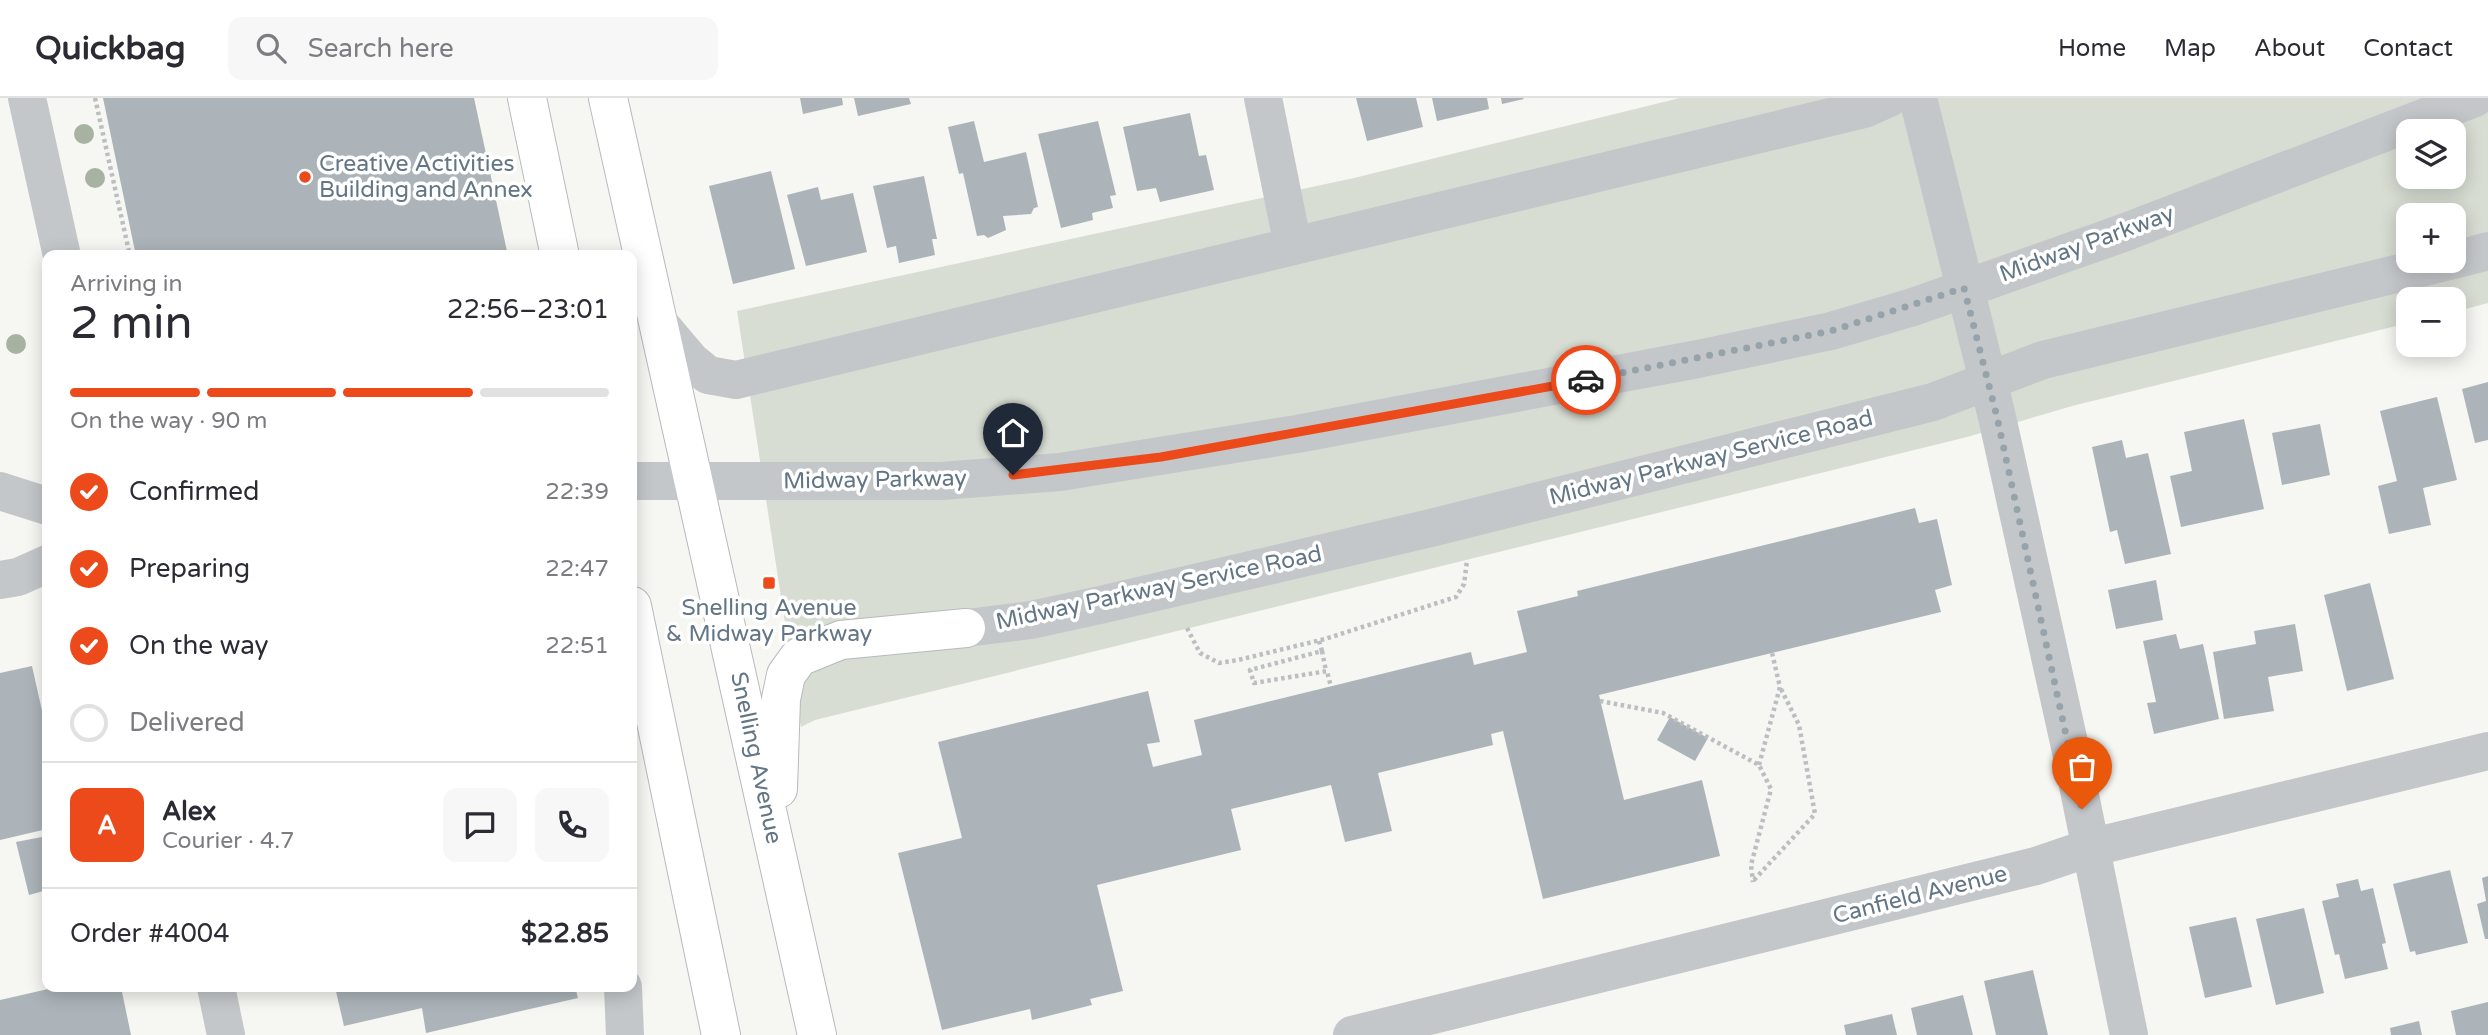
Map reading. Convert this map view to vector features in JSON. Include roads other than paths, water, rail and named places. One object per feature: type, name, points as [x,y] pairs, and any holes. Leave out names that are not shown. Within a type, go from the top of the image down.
[{"type":"main road","points":[[527,98],[559,250]]},
{"type":"main road","name":"Snelling Avenue","points":[[608,98],[817,1035]]},
{"type":"main road","points":[[776,848],[781,699],[791,666],[814,649],[841,640],[966,628]]},
{"type":"main road","points":[[637,630],[720,1035]]},
{"type":"main road","points":[[680,840],[705,1035]]},
{"type":"street","points":[[27,98],[61,250]]},
{"type":"street","points":[[1263,98],[1293,246]]},
{"type":"street","points":[[658,321],[691,361],[708,375],[736,380],[1864,108],[1889,98]]},
{"type":"street","points":[[1918,98],[1989,380],[2072,756],[2129,1035]]},
{"type":"street","name":"Midway Parkway","points":[[640,482],[941,481],[1060,472],[1161,457],[1751,348],[1831,331],[1964,288],[2123,233],[2475,98]]},
{"type":"street","name":"Midway Parkway Service Road","points":[[2466,256],[2488,251]]},
{"type":"street","name":"Midway Parkway Service Road","points":[[966,628],[1031,620],[1435,527],[1933,402],[2042,360],[2398,273]]},
{"type":"street","points":[[0,491],[42,504]]},
{"type":"street","points":[[0,580],[18,577],[42,566]]},
{"type":"street","name":"Canfield Avenue","points":[[1352,1035],[2036,866],[2089,848],[2488,751]]},
{"type":"street","points":[[217,992],[226,1035]]},
{"type":"street","points":[[623,992],[625,1035]]},
{"type":"place","name":"Creative Activities Building and Annex","points":[[305,177]]},
{"type":"place","name":"Snelling Avenue & Midway Parkway","points":[[769,583]]}]
